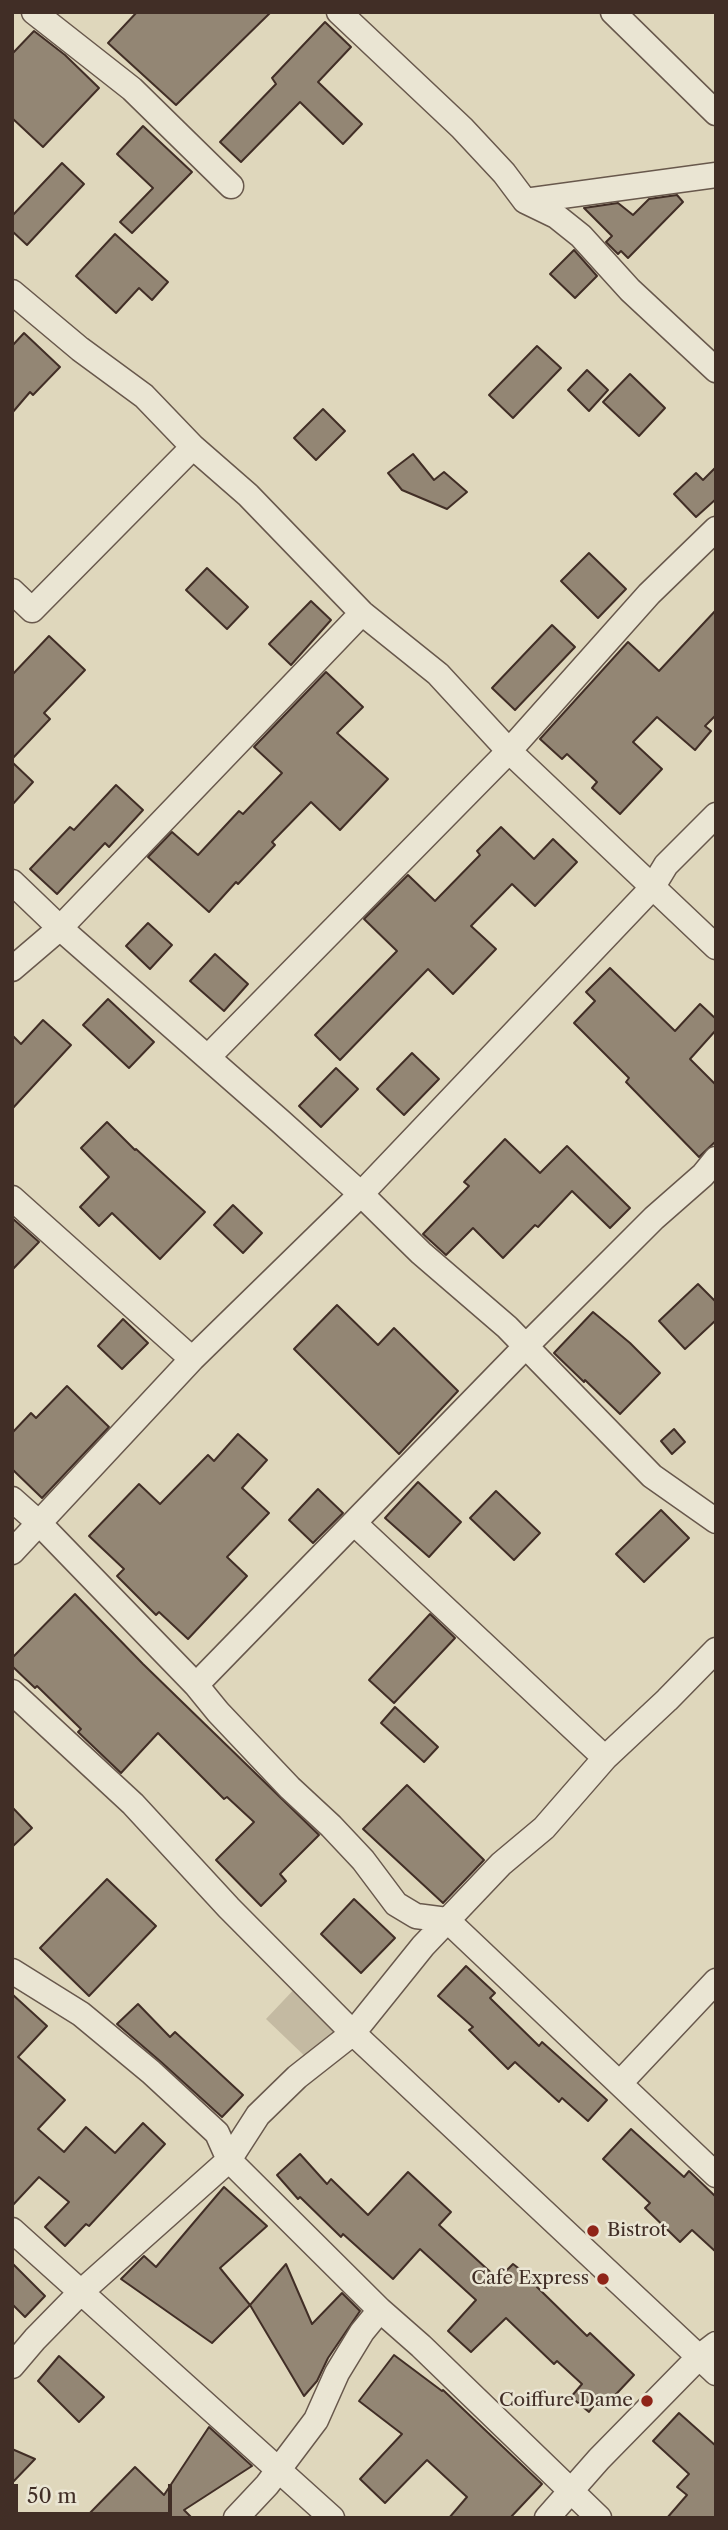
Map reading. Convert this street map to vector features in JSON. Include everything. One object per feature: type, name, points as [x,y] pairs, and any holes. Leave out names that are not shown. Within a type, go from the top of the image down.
[{"type":"street","points":[[34,12],[132,89],[231,186]]},
{"type":"street","points":[[339,12],[462,128],[504,173],[525,201],[556,216],[581,236],[630,290],[716,370]]},
{"type":"street","points":[[613,12],[716,113]]},
{"type":"street","points":[[525,201],[716,175]]},
{"type":"street","points":[[12,292],[80,349],[144,397],[193,447],[248,495],[362,612],[438,674],[509,751],[716,947]]},
{"type":"street","points":[[12,591],[32,610],[193,447]]},
{"type":"street","points":[[208,1057],[509,751],[649,594],[716,529]]},
{"type":"street","points":[[12,969],[60,928],[362,612]]},
{"type":"street","points":[[12,1552],[192,1359],[361,1194],[652,888],[666,865],[716,816]]},
{"type":"street","points":[[12,882],[60,928],[361,1194],[421,1253],[526,1346],[652,1476],[716,1521]]},
{"type":"street","points":[[196,1685],[526,1346],[654,1218],[703,1175],[716,1159]]},
{"type":"street","points":[[12,1198],[192,1359]]},
{"type":"street","points":[[12,1499],[39,1523],[196,1685],[272,1770],[331,1826],[363,1860],[396,1904],[416,1916],[447,1920],[716,2175]]},
{"type":"street","points":[[354,1523],[605,1758]]},
{"type":"street","points":[[12,2366],[82,2291],[229,2160],[258,2115],[297,2077],[353,2033],[447,1920],[501,1864],[544,1828],[605,1758],[716,1650]]},
{"type":"street","points":[[12,1692],[133,1804],[229,1908],[353,2033],[517,2189],[710,2358],[599,2459],[547,2518]]},
{"type":"street","points":[[12,1971],[81,2014],[151,2072],[217,2133],[229,2160],[380,2310],[421,2346],[599,2518]]},
{"type":"street","points":[[620,2083],[716,1981]]},
{"type":"street","points":[[12,2230],[332,2518]]},
{"type":"street","points":[[236,2518],[316,2420],[337,2373],[362,2332],[380,2310]]},
{"type":"shaded area","points":[[300,1983],[346,2028],[312,2063],[266,2019]]},
{"type":"building","points":[[137,12],[271,12],[176,105],[108,43]]},
{"type":"building","points":[[325,22],[351,47],[318,82],[362,124],[343,144],[300,102],[241,162],[220,142],[276,84],[272,78]]},
{"type":"building","points":[[34,31],[65,55],[99,88],[43,147],[12,118],[12,54]]},
{"type":"building","points":[[143,126],[192,172],[132,233],[120,222],[153,188],[117,154]]},
{"type":"building","points":[[62,163],[84,184],[27,245],[12,231],[12,216]]},
{"type":"building","points":[[677,195],[683,202],[628,258],[621,251],[618,254],[606,242],[612,236],[584,208],[618,203],[633,215],[649,199]]},
{"type":"building","points":[[115,234],[168,282],[152,300],[139,288],[116,313],[76,276]]},
{"type":"building","points":[[574,250],[597,276],[575,298],[550,274]]},
{"type":"building","points":[[24,333],[60,367],[33,395],[30,392],[12,413],[12,346]]},
{"type":"building","points":[[537,346],[561,368],[513,418],[489,395]]},
{"type":"building","points":[[587,370],[608,390],[589,411],[568,390]]},
{"type":"building","points":[[630,374],[665,408],[639,436],[603,402]]},
{"type":"building","points":[[323,409],[345,431],[316,460],[294,438]]},
{"type":"building","points":[[413,454],[434,480],[444,472],[467,492],[447,509],[402,490],[388,473]]},
{"type":"building","points":[[716,467],[716,499],[696,517],[674,494],[696,473],[703,480]]},
{"type":"building","points":[[589,553],[626,589],[598,618],[561,581]]},
{"type":"building","points":[[207,568],[248,607],[227,629],[186,590]]},
{"type":"building","points":[[311,601],[331,620],[291,665],[269,644]]},
{"type":"building","points":[[716,610],[716,715],[705,726],[711,731],[695,750],[657,717],[633,742],[662,769],[620,814],[592,788],[597,782],[567,754],[562,759],[540,739],[628,642],[659,671]]},
{"type":"building","points":[[552,625],[575,647],[515,710],[492,688]]},
{"type":"building","points":[[49,636],[85,670],[44,713],[50,719],[12,759],[12,675]]},
{"type":"building","points":[[326,672],[363,707],[337,733],[388,779],[340,830],[311,802],[272,842],[275,845],[209,912],[148,857],[172,832],[198,855],[239,811],[243,814],[282,773],[254,747]]},
{"type":"building","points":[[12,762],[33,782],[12,805]]},
{"type":"building","points":[[116,785],[143,810],[109,847],[105,843],[57,894],[30,869],[70,827],[74,830]]},
{"type":"building","points":[[501,827],[534,859],[553,839],[577,862],[535,906],[512,884],[471,926],[496,949],[453,994],[428,969],[340,1060],[315,1035],[397,951],[364,919],[408,875],[435,901],[480,855],[477,851]]},
{"type":"building","points":[[148,923],[172,945],[150,969],[126,946]]},
{"type":"building","points":[[215,954],[248,984],[224,1011],[190,981]]},
{"type":"building","points":[[610,968],[675,1031],[700,1004],[716,1019],[716,1030],[690,1059],[716,1085],[716,1141],[699,1157],[626,1082],[629,1078],[574,1023],[595,1001],[586,992]]},
{"type":"building","points":[[108,999],[154,1042],[129,1068],[83,1025]]},
{"type":"building","points":[[43,1020],[71,1045],[12,1109],[12,1035],[21,1044]]},
{"type":"building","points":[[412,1053],[439,1079],[404,1115],[377,1089]]},
{"type":"building","points":[[336,1068],[358,1089],[321,1127],[299,1106]]},
{"type":"building","points":[[107,1122],[205,1212],[160,1259],[112,1213],[99,1226],[80,1207],[109,1177],[81,1148]]},
{"type":"building","points":[[505,1139],[540,1173],[567,1146],[630,1208],[610,1228],[572,1191],[538,1227],[535,1225],[503,1258],[473,1228],[446,1255],[423,1234],[469,1186],[464,1182]]},
{"type":"building","points":[[233,1205],[262,1233],[243,1253],[214,1225]]},
{"type":"building","points":[[12,1218],[39,1242],[12,1270]]},
{"type":"building","points":[[698,1284],[716,1302],[716,1320],[685,1349],[659,1321]]},
{"type":"building","points":[[337,1305],[378,1345],[394,1328],[458,1391],[399,1454],[294,1349]]},
{"type":"building","points":[[593,1312],[660,1373],[620,1414],[554,1353]]},
{"type":"building","points":[[123,1319],[148,1343],[122,1369],[98,1346]]},
{"type":"building","points":[[67,1386],[109,1427],[42,1498],[12,1469],[12,1433],[31,1413],[36,1418]]},
{"type":"building","points":[[674,1429],[685,1442],[672,1454],[661,1441]]},
{"type":"building","points":[[238,1434],[267,1460],[242,1488],[269,1513],[227,1557],[247,1576],[188,1639],[159,1612],[156,1615],[117,1576],[124,1569],[89,1536],[139,1484],[160,1504],[208,1455],[214,1461]]},
{"type":"building","points":[[418,1482],[461,1522],[429,1557],[385,1518]]},
{"type":"building","points":[[318,1489],[343,1513],[313,1543],[289,1520]]},
{"type":"building","points":[[496,1491],[540,1533],[514,1560],[470,1518]]},
{"type":"building","points":[[661,1510],[689,1538],[644,1582],[616,1554]]},
{"type":"building","points":[[75,1594],[319,1835],[280,1874],[286,1881],[261,1906],[216,1860],[254,1822],[227,1797],[224,1799],[158,1733],[121,1773],[78,1732],[81,1729],[12,1666],[12,1658]]},
{"type":"building","points":[[430,1614],[455,1638],[394,1703],[369,1680]]},
{"type":"building","points":[[395,1707],[438,1747],[424,1762],[381,1723]]},
{"type":"building","points":[[407,1785],[484,1860],[443,1903],[363,1829]]},
{"type":"building","points":[[12,1807],[32,1828],[12,1847]]},
{"type":"building","points":[[107,1879],[156,1926],[89,1996],[40,1948]]},
{"type":"building","points":[[354,1899],[395,1938],[361,1973],[321,1934]]},
{"type":"building","points":[[466,1966],[495,1993],[490,1998],[539,2046],[542,2042],[607,2100],[588,2121],[562,2098],[559,2102],[515,2062],[508,2069],[469,2030],[473,2027],[438,1996]]},
{"type":"building","points":[[12,1994],[47,2026],[18,2057],[65,2100],[38,2129],[64,2152],[86,2127],[115,2153],[143,2123],[165,2144],[89,2226],[86,2224],[65,2246],[45,2227],[69,2202],[39,2177],[12,2206]]},
{"type":"building","points":[[138,2004],[170,2037],[175,2032],[243,2095],[222,2117],[117,2024]]},
{"type":"building","points":[[631,2129],[684,2177],[689,2171],[716,2197],[716,2252],[692,2230],[680,2242],[645,2208],[650,2203],[603,2159]]},
{"type":"building","points":[[300,2154],[327,2184],[331,2179],[368,2215],[408,2172],[451,2212],[439,2225],[498,2279],[513,2264],[539,2284],[537,2287],[587,2336],[590,2333],[634,2375],[605,2406],[598,2400],[589,2412],[571,2397],[582,2384],[557,2361],[554,2364],[506,2318],[471,2352],[448,2331],[476,2300],[420,2249],[393,2279],[343,2234],[341,2237],[300,2197],[298,2199],[277,2175]]},
{"type":"building","points":[[224,2187],[267,2226],[220,2268],[250,2305],[212,2343],[121,2279],[144,2256],[156,2267]]},
{"type":"building","points":[[12,2263],[45,2296],[25,2317],[12,2304]]},
{"type":"building","points":[[286,2264],[312,2324],[342,2293],[360,2311],[328,2358],[317,2381],[304,2396],[250,2305]]},
{"type":"building","points":[[394,2355],[443,2390],[542,2484],[510,2518],[449,2518],[467,2497],[427,2460],[385,2503],[360,2479],[402,2434],[359,2401]]},
{"type":"building","points":[[59,2356],[104,2397],[79,2422],[38,2381]]},
{"type":"building","points":[[679,2413],[716,2446],[716,2518],[667,2518],[687,2495],[677,2487],[689,2474],[653,2441]]},
{"type":"building","points":[[209,2427],[252,2466],[184,2510],[192,2518],[85,2518],[135,2467],[164,2495]]},
{"type":"building","points":[[12,2449],[35,2459],[12,2483]]},
{"type":"place","name":"Bistrot","points":[[593,2231]]},
{"type":"place","name":"Cafe Express","points":[[603,2279]]},
{"type":"place","name":"Coiffure Dame","points":[[647,2401]]}]
